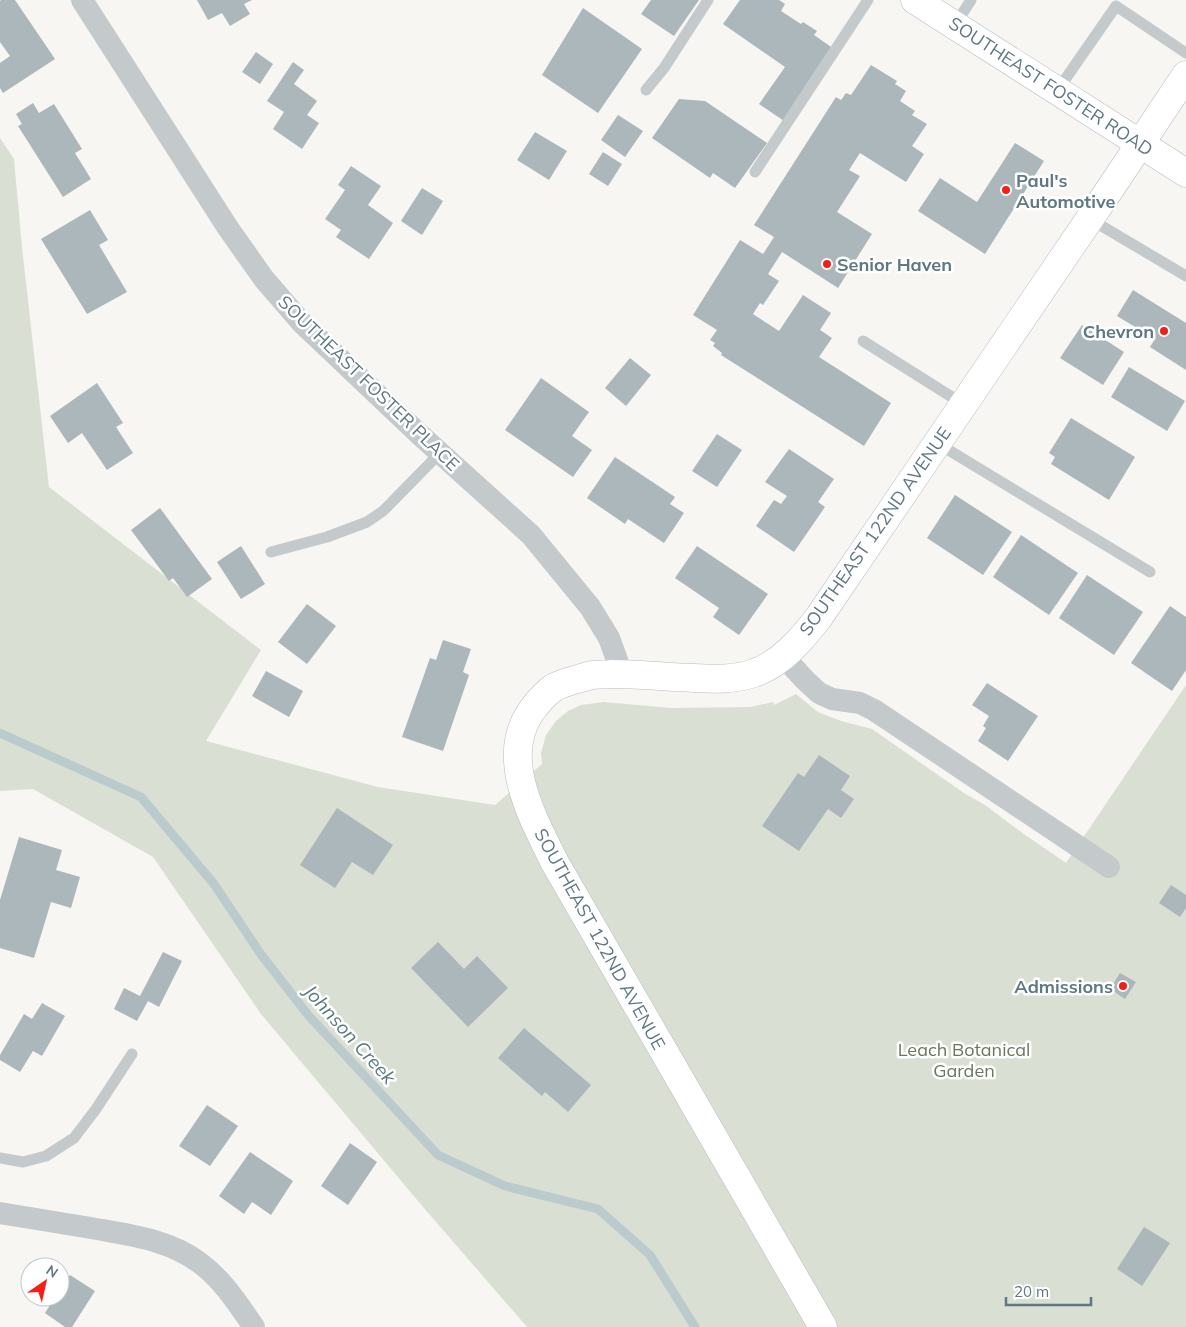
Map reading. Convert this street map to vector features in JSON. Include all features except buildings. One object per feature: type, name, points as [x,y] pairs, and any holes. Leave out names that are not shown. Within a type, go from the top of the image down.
[{"type":"street","name":"SOUTHEAST FOSTER PLACE","points":[[82,0],[228,228],[264,279],[302,323],[440,453],[531,535],[590,607],[609,638],[622,674]]},
{"type":"street","name":"SOUTHEAST FOSTER ROAD","points":[[915,0],[1186,173]]},
{"type":"street","name":"SOUTHEAST 122ND AVENUE","points":[[822,1327],[555,863],[536,824],[522,788],[518,760],[519,743],[528,716],[538,702],[553,688],[570,681],[592,675],[622,674],[712,679],[735,678],[755,673],[768,666],[784,656],[801,640],[819,617],[1186,75]]},
{"type":"street","points":[[784,656],[819,693],[832,699],[860,703],[874,710],[1108,868]]},
{"type":"street","points":[[0,1213],[142,1237],[176,1248],[211,1272],[232,1296],[254,1327]]},
{"type":"lane","points":[[646,90],[664,68],[708,0]]},
{"type":"lane","points":[[754,172],[868,0]]},
{"type":"lane","points":[[955,25],[971,0]]},
{"type":"lane","points":[[1057,91],[1114,2],[1186,53]]},
{"type":"lane","points":[[1090,219],[1186,276]]},
{"type":"lane","points":[[863,341],[963,404]]},
{"type":"lane","points":[[937,443],[1150,572]]},
{"type":"lane","points":[[271,552],[367,522],[382,511],[440,453]]},
{"type":"lane","points":[[0,1158],[23,1162],[46,1156],[74,1138],[96,1109],[132,1054]]},
{"type":"green space","name":"Leach Botanical Garden","points":[[0,138],[14,159],[49,487],[261,650],[206,741],[378,787],[495,805],[542,764],[541,753],[546,735],[556,721],[568,711],[581,705],[604,702],[671,708],[750,707],[773,702],[774,705],[796,694],[818,712],[841,721],[872,729],[964,793],[985,805],[1066,863],[1186,685],[1186,1327],[527,1327],[423,1207],[261,1014],[153,857],[33,789],[0,791]]},
{"type":"waterway","name":"Johnson Creek","points":[[0,733],[141,797],[214,884],[260,953],[308,1015],[438,1155],[505,1186],[598,1209],[650,1255],[695,1327]]},
{"type":"place","name":"Paul's Automotive","points":[[1006,190]]},
{"type":"place","name":"Senior Haven","points":[[827,264]]},
{"type":"place","name":"Chevron","points":[[1164,331]]},
{"type":"place","name":"Admissions","points":[[1123,986]]}]
